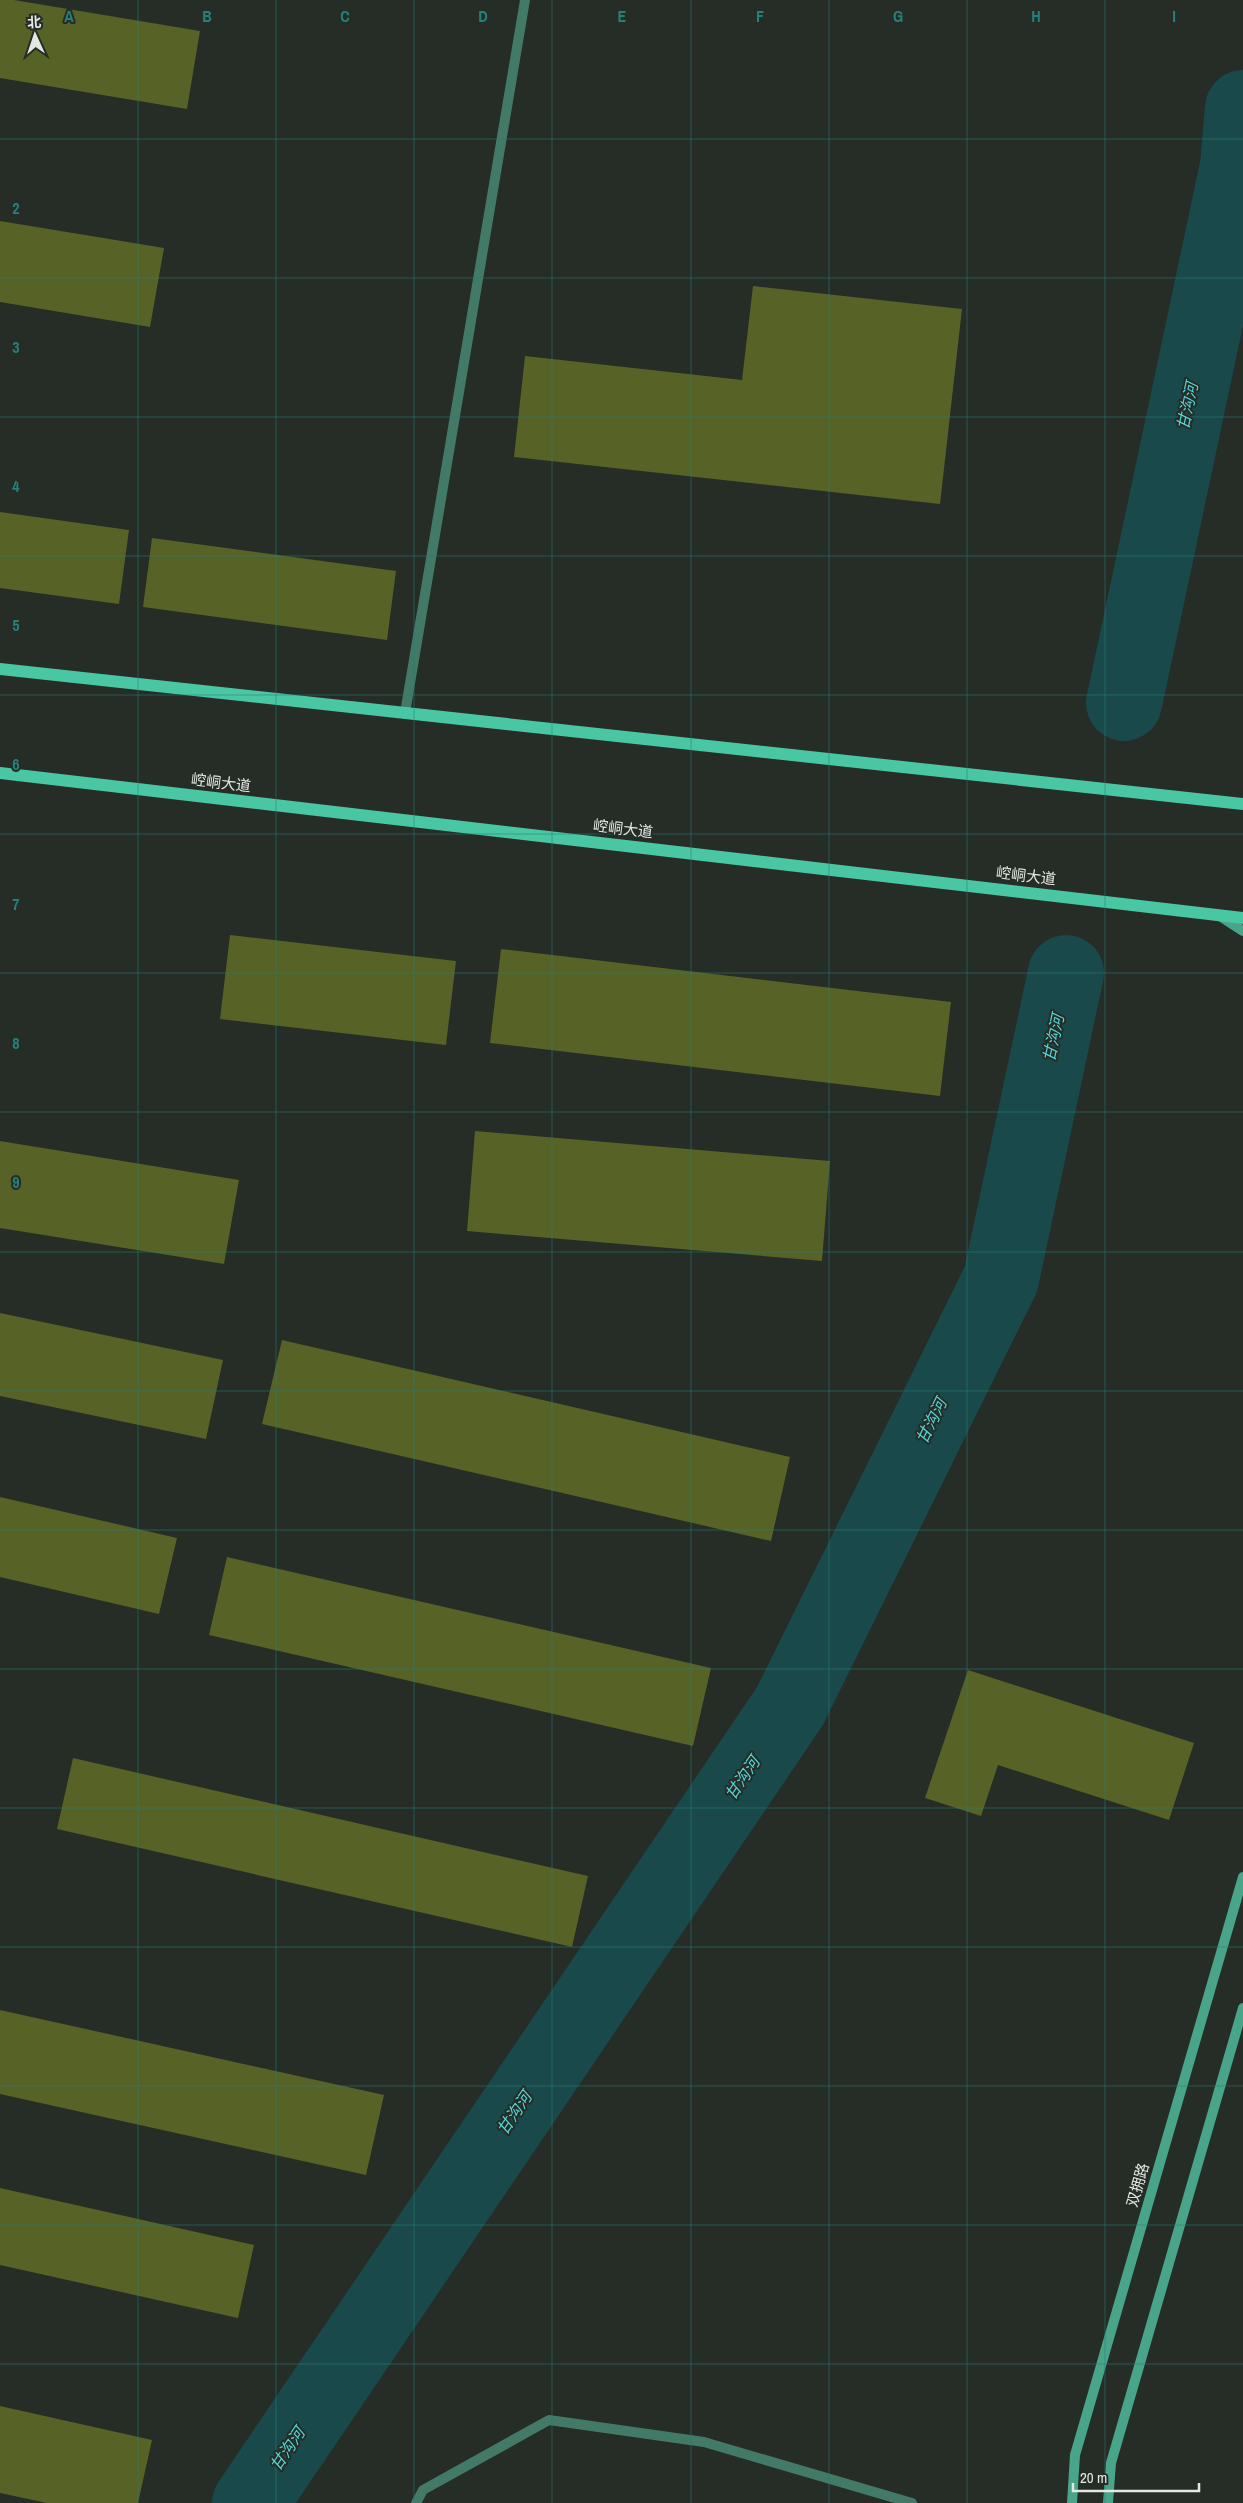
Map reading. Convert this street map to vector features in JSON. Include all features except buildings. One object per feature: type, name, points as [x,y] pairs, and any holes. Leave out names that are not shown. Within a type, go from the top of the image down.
[{"type":"main road","points":[[0,669],[1243,804]]},
{"type":"main road","name":"崆峒大道","points":[[0,774],[1243,918]]},
{"type":"main road","points":[[1217,914],[1243,931]]},
{"type":"main road","name":"双拥路","points":[[1072,2503],[1075,2455],[1243,1877]]},
{"type":"main road","points":[[1108,2503],[1111,2463],[1243,2008]]},
{"type":"street","points":[[405,713],[525,0]]},
{"type":"street","points":[[416,2503],[424,2490],[549,2420],[704,2442],[912,2503]]},
{"type":"waterway","name":"甘沟河","points":[[1124,703],[1238,166],[1243,108]]},
{"type":"waterway","name":"甘沟河","points":[[250,2503],[790,1706],[1001,1279],[1066,973]]}]
